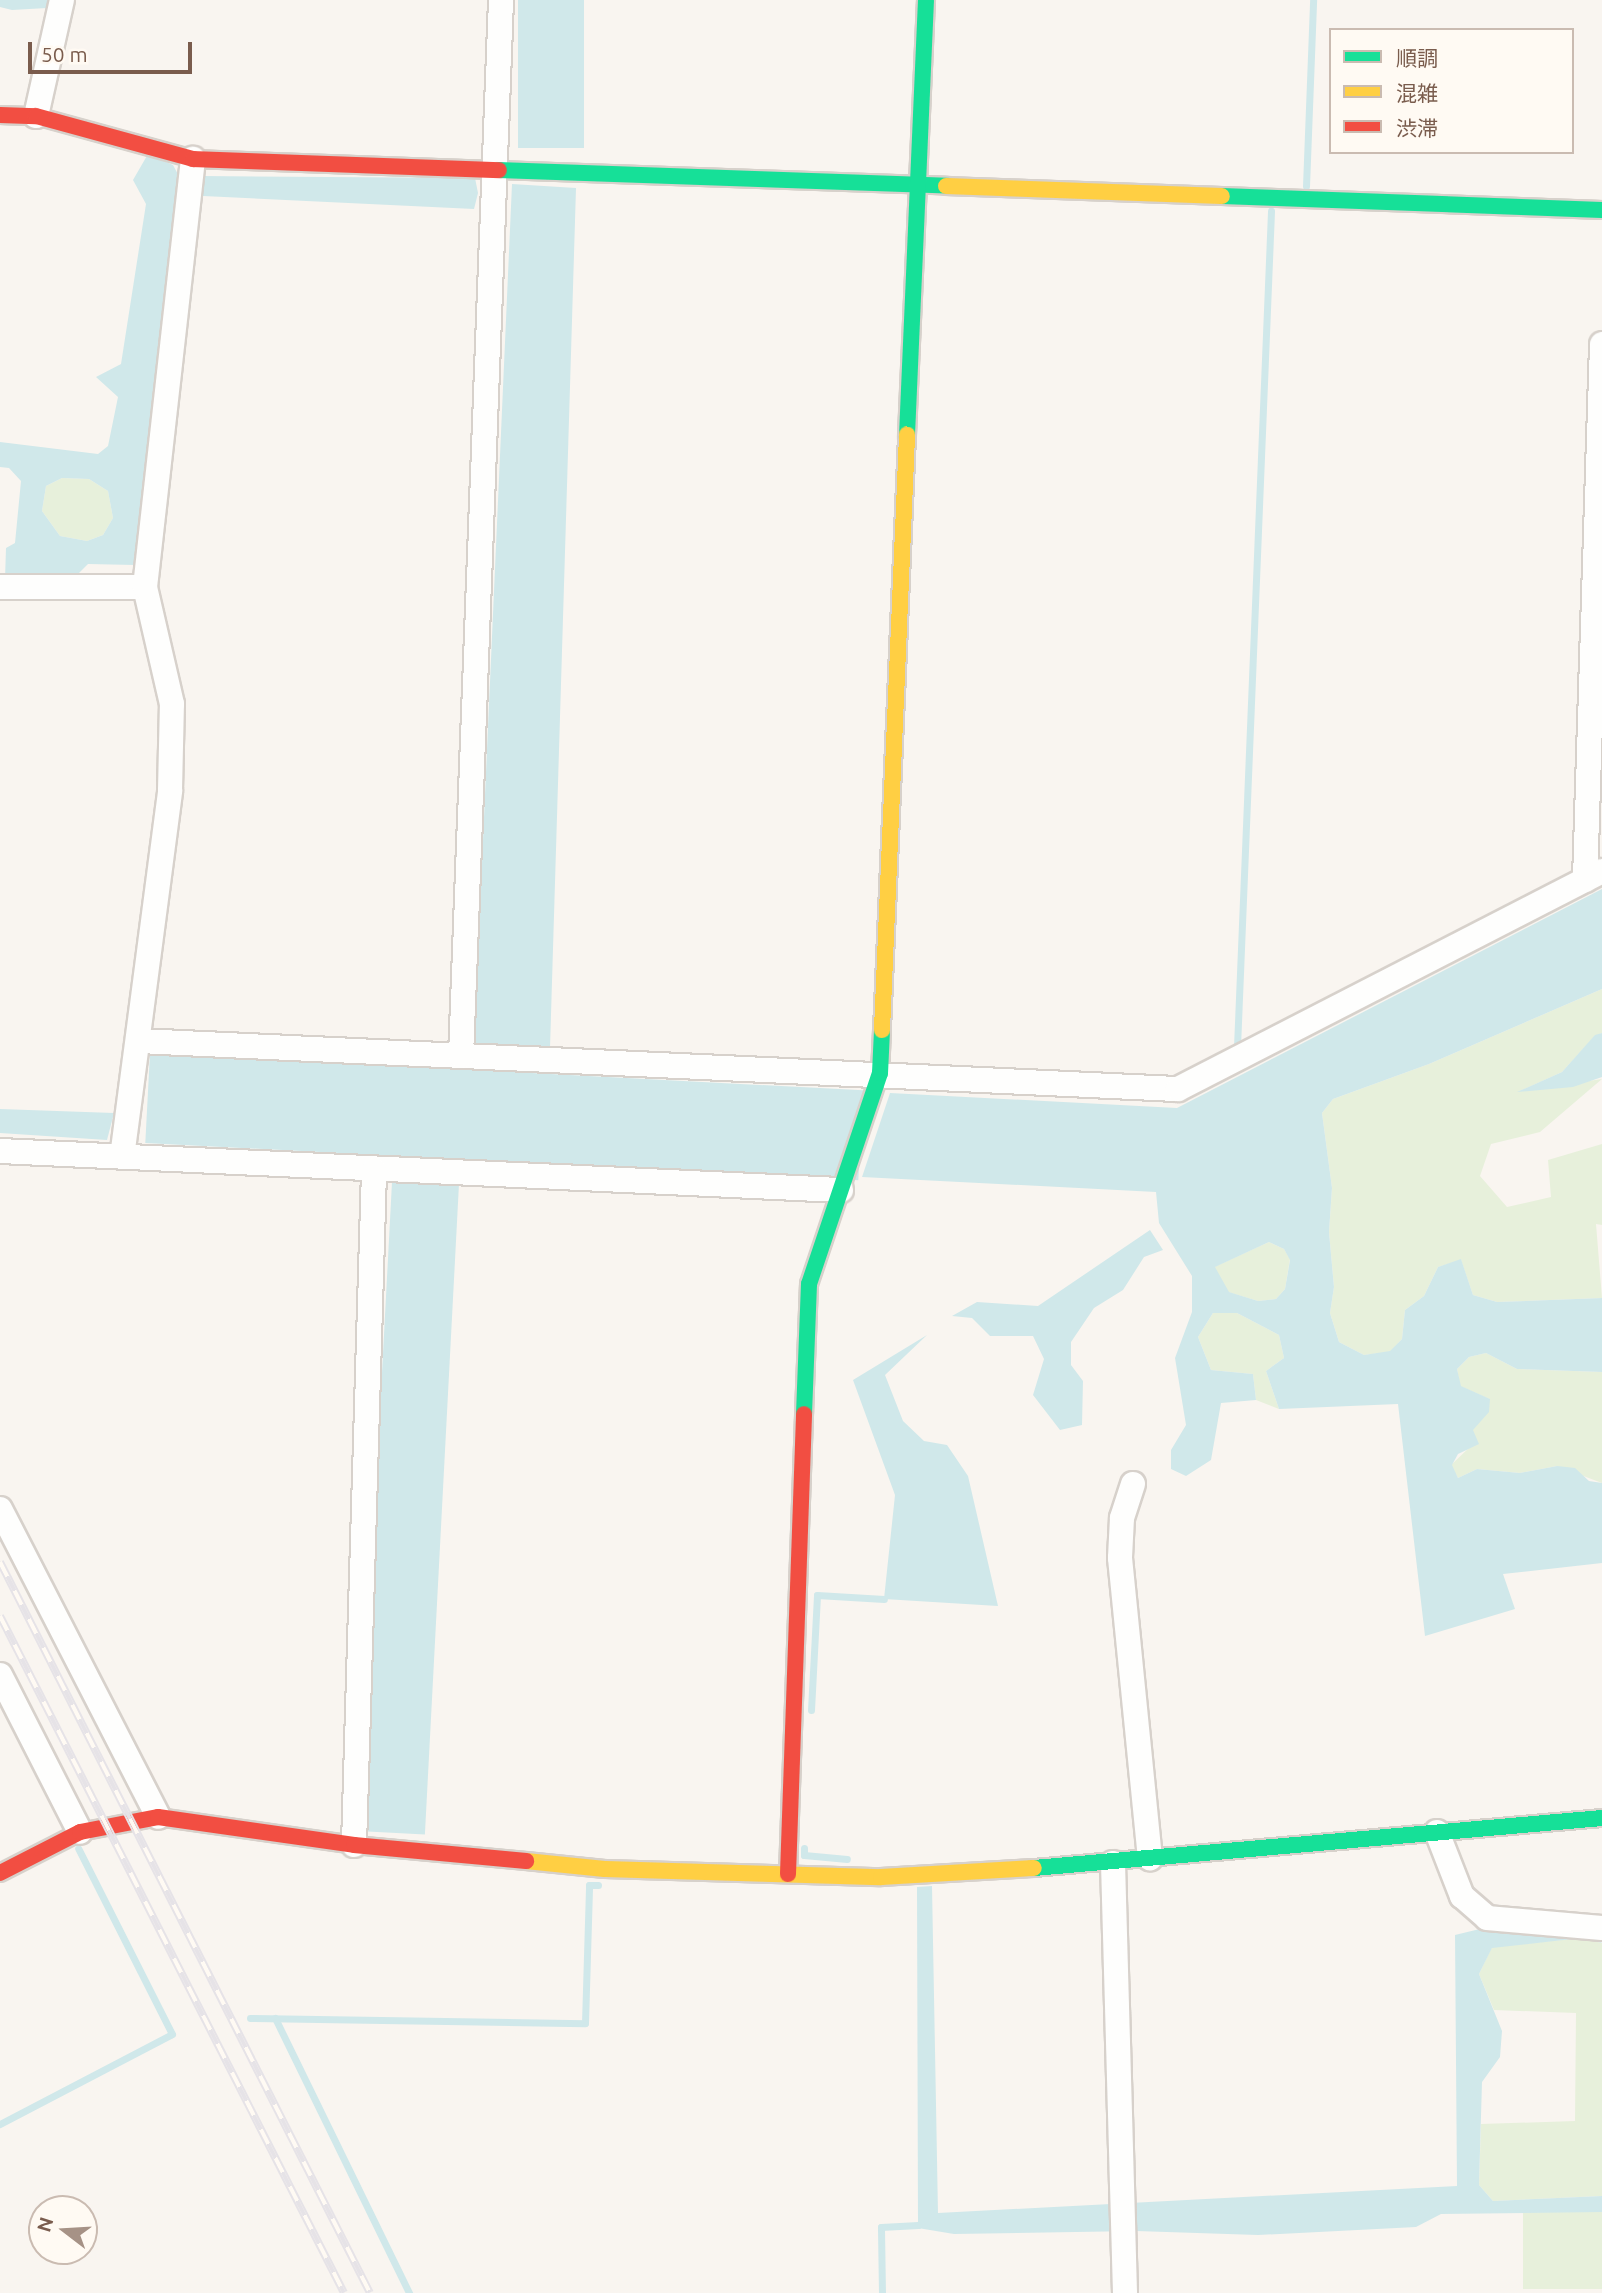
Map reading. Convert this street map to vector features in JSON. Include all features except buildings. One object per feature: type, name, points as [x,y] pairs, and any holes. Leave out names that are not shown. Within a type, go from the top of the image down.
[{"type":"street","points":[[36,116],[62,0]]},
{"type":"street","points":[[461,1056],[501,0]]},
{"type":"street","points":[[788,1874],[808,1284],[880,1073],[926,0]]},
{"type":"street","points":[[0,115],[36,116],[193,159],[561,170],[1602,211]]},
{"type":"street","points":[[125,1135],[170,790],[172,704],[145,587],[193,159]]},
{"type":"street","points":[[139,1041],[880,1073],[1178,1089],[1594,876],[1602,344]]},
{"type":"street","points":[[0,587],[145,587]]},
{"type":"street","points":[[0,1151],[125,1135],[374,1170],[841,1190]]},
{"type":"street","points":[[354,1845],[374,1170]]},
{"type":"street","points":[[1133,1484],[1122,1518],[1120,1558],[1150,1859]]},
{"type":"street","points":[[0,1509],[158,1818]]},
{"type":"street","points":[[0,1675],[80,1832]]},
{"type":"street","points":[[0,1873],[80,1832],[158,1818],[354,1845],[605,1869],[881,1877],[1113,1863],[1602,1818]]},
{"type":"street","points":[[1437,1832],[1462,1896],[1487,1918],[1602,1927]]},
{"type":"street","points":[[1113,1863],[1125,2293]]},
{"type":"green space","points":[[62,478],[89,479],[108,491],[113,518],[103,535],[87,541],[60,536],[42,511],[46,486]]},
{"type":"green space","points":[[1602,989],[1602,1033],[1595,1036],[1562,1072],[1520,1091],[1602,1079],[1540,1132],[1491,1144],[1480,1176],[1507,1207],[1551,1197],[1548,1160],[1602,1144],[1602,1225],[1596,1224],[1602,1298],[1497,1302],[1473,1295],[1461,1260],[1438,1267],[1424,1296],[1405,1310],[1402,1339],[1390,1352],[1364,1355],[1339,1342],[1330,1313],[1334,1287],[1329,1232],[1332,1188],[1322,1113],[1333,1099],[1429,1064]]},
{"type":"green space","points":[[1269,1242],[1284,1249],[1290,1259],[1285,1289],[1276,1299],[1258,1301],[1228,1292],[1214,1267]]},
{"type":"green space","points":[[1213,1313],[1237,1313],[1279,1335],[1284,1358],[1266,1371],[1279,1409],[1256,1400],[1253,1374],[1211,1370],[1198,1337]]},
{"type":"green space","points":[[1486,1353],[1517,1369],[1602,1372],[1602,1483],[1557,1466],[1520,1473],[1477,1469],[1458,1478],[1451,1465],[1471,1446],[1472,1430],[1489,1399],[1460,1386],[1457,1369],[1469,1357]]},
{"type":"green space","points":[[1581,1938],[1602,1943],[1602,2196],[1493,2201],[1479,2185],[1481,2124],[1575,2121],[1576,2013],[1494,2010],[1479,1974],[1492,1947]]},
{"type":"green space","points":[[1523,2212],[1602,2212],[1602,2289],[1523,2289]]},
{"type":"water","points":[[0,0],[48,0],[47,8],[12,10],[0,7]]},
{"type":"water","points":[[518,0],[584,0],[584,148],[518,148]]},
{"type":"water","points":[[148,154],[173,165],[181,180],[135,565],[88,564],[71,581],[5,579],[6,548],[15,543],[21,481],[9,468],[0,467],[0,442],[98,454],[108,446],[118,397],[96,377],[121,364],[146,204],[133,180]],"holes":[[[62,478],[89,479],[108,491],[113,518],[103,535],[87,541],[60,536],[42,511],[46,486]]]},
{"type":"water","points":[[202,176],[475,178],[478,193],[474,209],[203,196]]},
{"type":"water","points":[[512,184],[576,188],[550,1048],[474,1044]]},
{"type":"water","points":[[1602,889],[1602,989],[1429,1064],[1333,1099],[1322,1113],[1332,1188],[1329,1232],[1334,1287],[1330,1313],[1339,1342],[1364,1355],[1390,1351],[1402,1339],[1405,1310],[1424,1296],[1438,1267],[1461,1259],[1473,1295],[1497,1302],[1602,1298],[1602,1372],[1517,1369],[1486,1353],[1469,1357],[1457,1369],[1461,1386],[1490,1399],[1489,1412],[1473,1430],[1479,1444],[1458,1454],[1452,1465],[1458,1478],[1477,1469],[1520,1473],[1557,1466],[1575,1468],[1589,1481],[1602,1483],[1602,1563],[1503,1574],[1515,1609],[1425,1636],[1398,1404],[1279,1409],[1266,1371],[1284,1358],[1279,1335],[1237,1313],[1213,1313],[1198,1337],[1211,1370],[1253,1374],[1256,1400],[1221,1403],[1211,1460],[1186,1476],[1171,1469],[1171,1450],[1186,1425],[1175,1358],[1192,1312],[1192,1276],[1159,1223],[1156,1192],[862,1177],[890,1093],[1177,1108]],"holes":[[[1269,1242],[1284,1249],[1290,1260],[1285,1289],[1276,1299],[1258,1301],[1229,1292],[1215,1267]]]},
{"type":"water","points":[[1602,1033],[1602,1077],[1573,1087],[1517,1092],[1562,1072],[1595,1035]]},
{"type":"water","points":[[150,1053],[863,1090],[858,1180],[145,1143]]},
{"type":"water","points":[[0,1109],[114,1113],[107,1140],[0,1133]]},
{"type":"water","points":[[392,1182],[459,1186],[425,1835],[358,1831]]},
{"type":"water","points":[[1150,1230],[1163,1250],[1144,1257],[1123,1290],[1094,1308],[1071,1342],[1071,1365],[1083,1381],[1082,1425],[1060,1430],[1033,1395],[1044,1359],[1033,1336],[990,1336],[972,1318],[952,1316],[977,1302],[1038,1306]]},
{"type":"water","points":[[927,1335],[885,1375],[903,1421],[924,1441],[947,1445],[968,1476],[998,1606],[884,1599],[895,1495],[853,1380]]},
{"type":"water","points":[[932,1886],[938,2213],[1457,2186],[1455,1935],[1488,1927],[1515,1933],[1595,1936],[1602,1943],[1581,1938],[1492,1948],[1479,1974],[1502,2031],[1500,2057],[1482,2082],[1479,2185],[1493,2201],[1602,2196],[1602,2212],[1441,2214],[1416,2227],[1258,2235],[1136,2231],[954,2234],[918,2228],[917,1887]]},
{"type":"waterway","points":[[1306,186],[1313,0]]},
{"type":"waterway","points":[[1237,1047],[1271,211]]},
{"type":"waterway","points":[[811,1710],[817,1595],[884,1599]]},
{"type":"waterway","points":[[0,2124],[172,2034],[78,1848]]},
{"type":"waterway","points":[[804,1848],[804,1855],[847,1859]]},
{"type":"waterway","points":[[250,2018],[585,2023],[589,1885],[598,1885]]},
{"type":"waterway","points":[[275,2018],[409,2293]]},
{"type":"waterway","points":[[882,2293],[881,2227],[918,2225]]},
{"type":"railway","points":[[0,1562],[370,2293]]},
{"type":"railway","points":[[0,1616],[344,2293]]},
{"type":"traffic: fast","points":[[907,435],[926,0]]},
{"type":"traffic: fast","points":[[499,170],[946,186]]},
{"type":"traffic: fast","points":[[1222,196],[1602,210]]},
{"type":"traffic: fast","points":[[804,1414],[809,1284],[880,1073],[882,1030]]},
{"type":"traffic: fast","points":[[1034,1868],[1602,1818]]},
{"type":"traffic: slow","points":[[946,186],[1222,196]]},
{"type":"traffic: slow","points":[[882,1030],[907,435]]},
{"type":"traffic: slow","points":[[526,1861],[605,1869],[881,1877],[1034,1868]]},
{"type":"traffic: jam","points":[[0,115],[36,116],[193,159],[499,170]]},
{"type":"traffic: jam","points":[[788,1874],[804,1414]]},
{"type":"traffic: jam","points":[[0,1873],[80,1832],[158,1817],[354,1845],[526,1861]]}]
